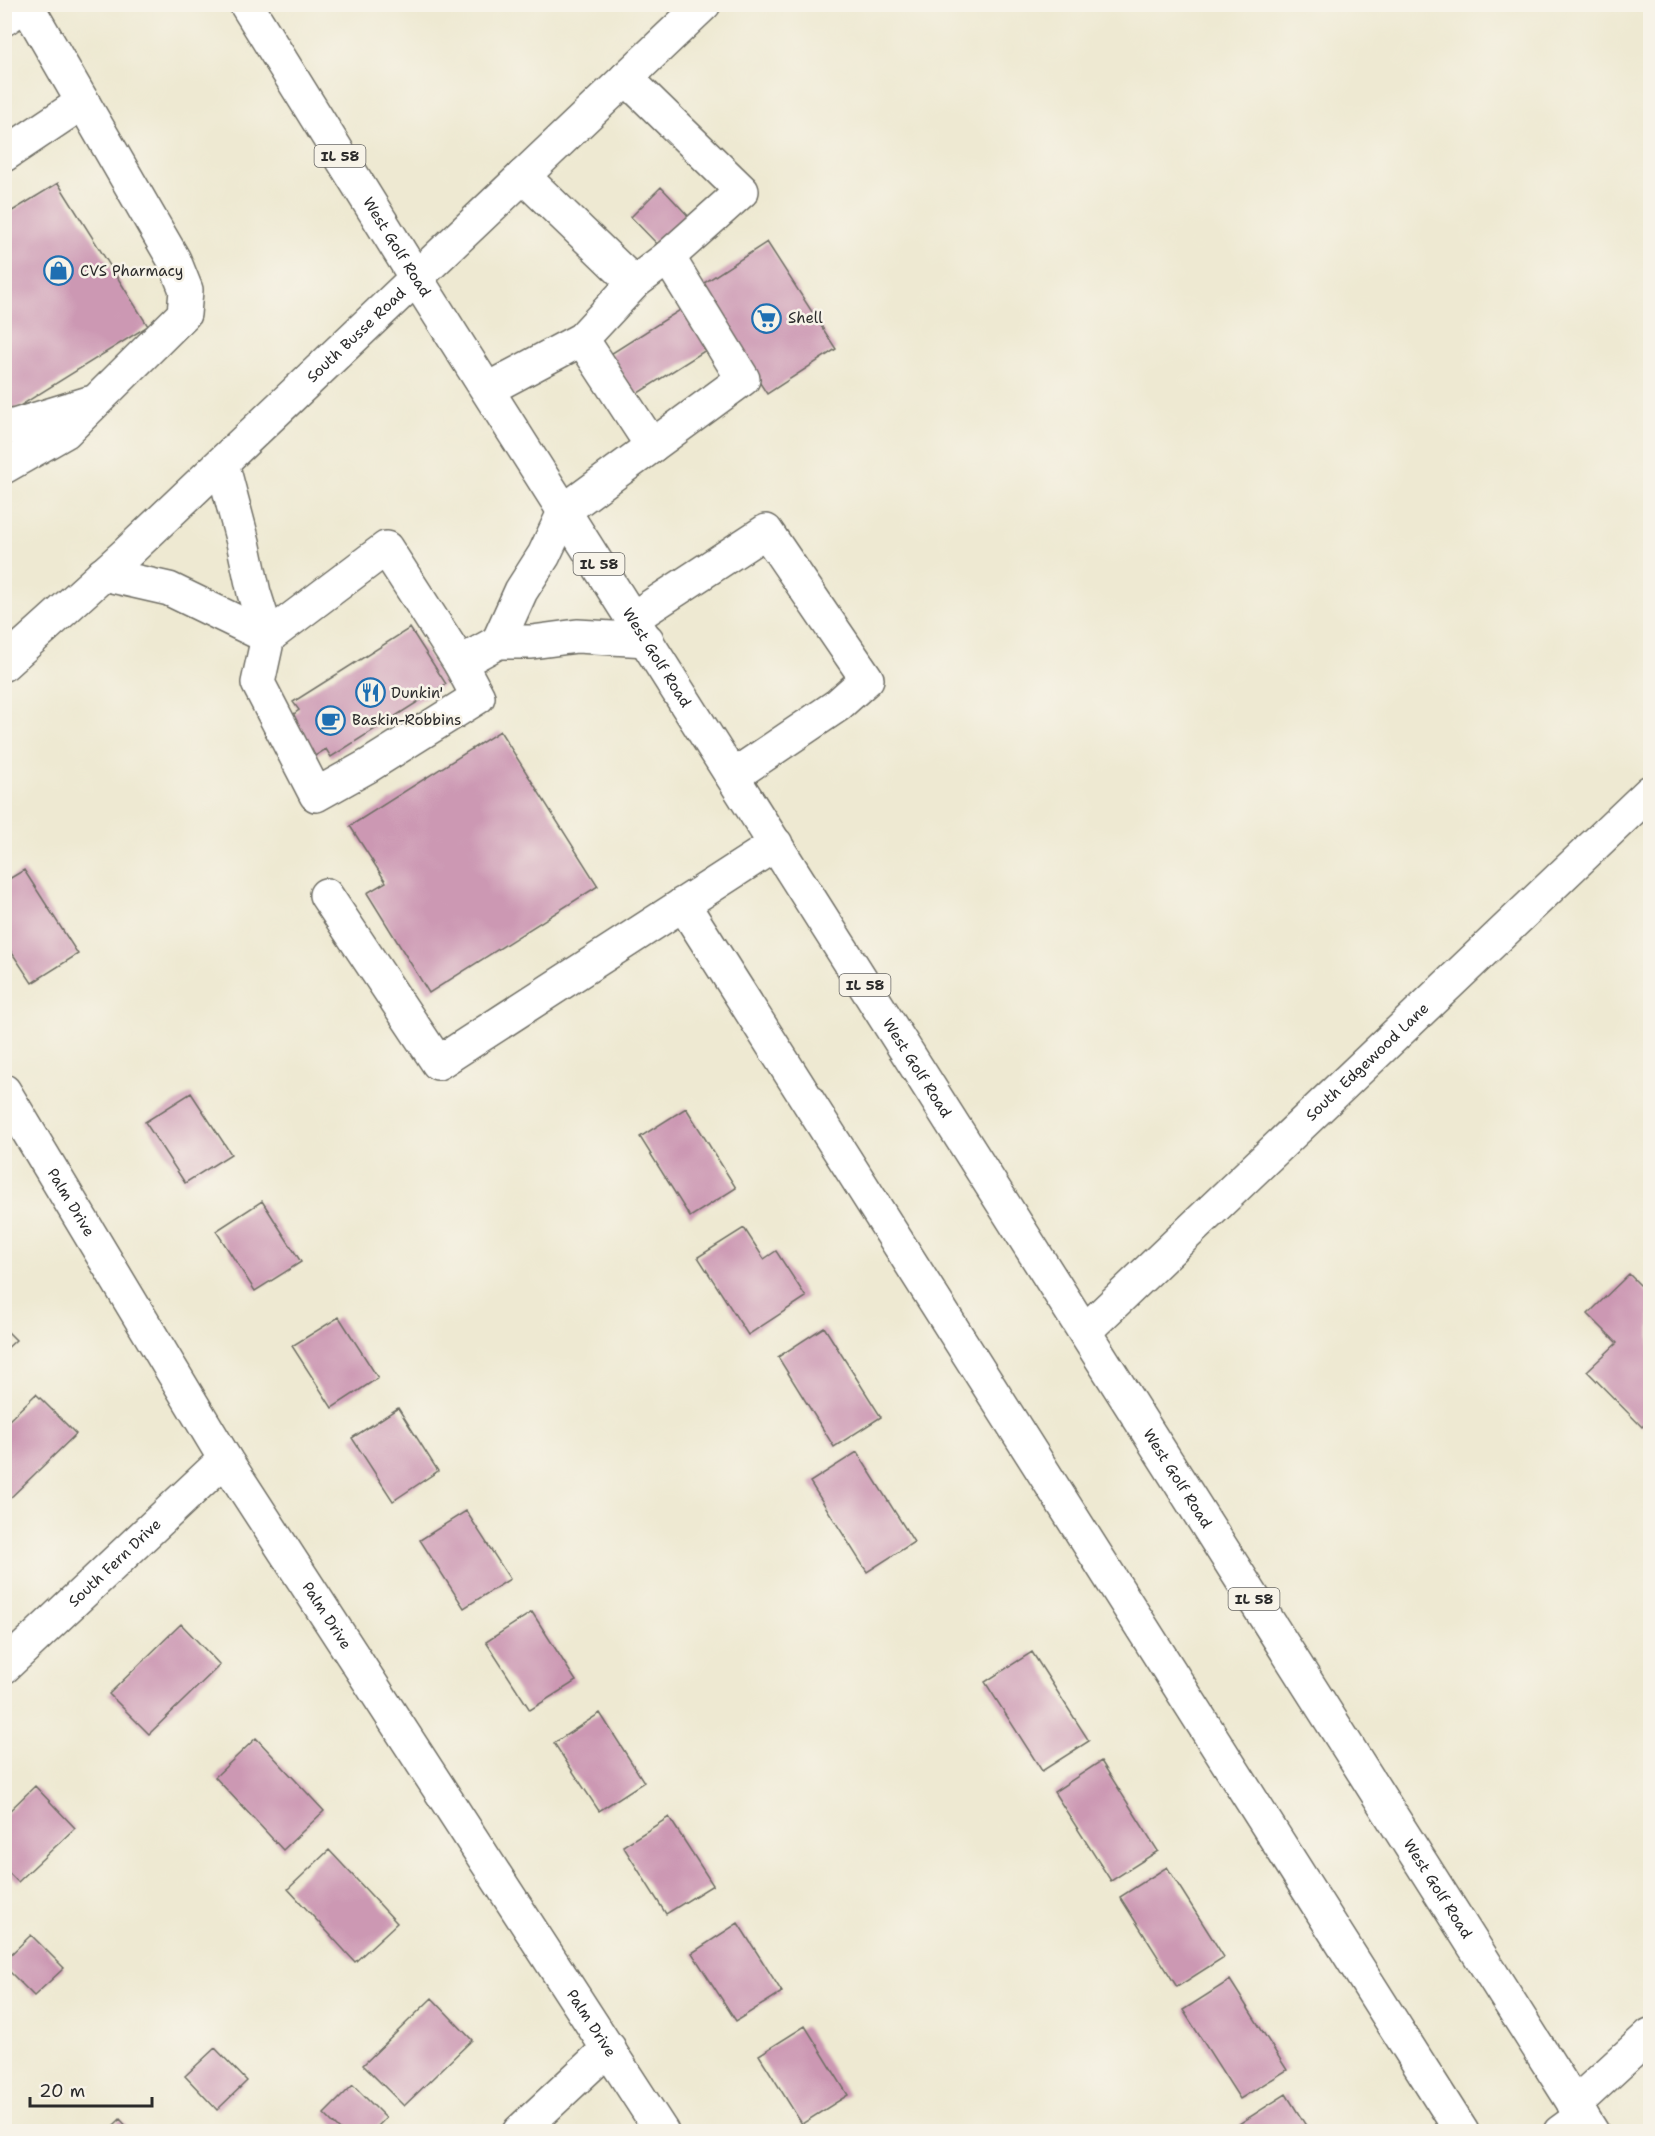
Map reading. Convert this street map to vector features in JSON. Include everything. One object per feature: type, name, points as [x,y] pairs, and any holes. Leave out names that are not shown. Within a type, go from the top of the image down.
[{"type":"street","points":[[4,19],[26,4],[174,260],[186,290],[184,314],[65,432],[4,467]]},
{"type":"street","name":"West Golf Road","points":[[246,4],[416,278],[1085,1331],[1577,2121]]},
{"type":"street","name":"South Busse Road","points":[[4,664],[222,463],[704,4]]},
{"type":"street","points":[[488,389],[582,339],[634,284],[742,191],[627,78]]},
{"type":"street","points":[[4,155],[83,102]]},
{"type":"street","points":[[523,176],[634,284]]},
{"type":"street","points":[[498,642],[521,591],[544,555],[565,510],[743,379],[668,257]]},
{"type":"street","points":[[582,339],[652,446]]},
{"type":"street","points":[[4,429],[96,401]]},
{"type":"street","points":[[222,463],[254,593],[268,637],[258,683],[316,795],[368,766],[478,697],[460,663],[386,548],[268,637]]},
{"type":"street","points":[[460,663],[498,642],[532,642],[640,629],[766,531],[867,680],[838,705],[733,776]]},
{"type":"street","points":[[103,574],[169,589],[268,637]]},
{"type":"street","name":"South Edgewood Lane","points":[[1085,1331],[1650,792]]},
{"type":"street","points":[[326,895],[438,1063],[776,844]]},
{"type":"street","points":[[683,904],[1462,2132]]},
{"type":"street","name":"Palm Drive","points":[[4,1091],[225,1459],[662,2132]]},
{"type":"street","name":"South Fern Drive","points":[[4,1667],[225,1459]]},
{"type":"street","points":[[1577,2121],[1650,2035]]},
{"type":"street","points":[[519,2132],[609,2048]]},
{"type":"building","name":"CVS Pharmacy","points":[[58,183],[148,326],[4,416],[4,216]]},
{"type":"building","points":[[661,187],[692,220],[662,249],[631,217]]},
{"type":"building","name":"Shell","points":[[767,242],[836,349],[767,394],[698,287]]},
{"type":"building","points":[[688,305],[714,345],[635,395],[609,355]]},
{"type":"building","name":"Dunkin'","points":[[410,628],[446,684],[331,757],[326,749],[315,756],[290,717],[299,710],[293,702]]},
{"type":"building","points":[[500,731],[598,886],[429,993],[367,893],[386,882],[350,826]]},
{"type":"building","points":[[24,870],[78,954],[32,983],[4,941],[4,882]]},
{"type":"building","points":[[191,1093],[231,1154],[185,1183],[145,1122]]},
{"type":"building","points":[[686,1108],[736,1188],[690,1217],[640,1137]]},
{"type":"building","points":[[262,1201],[301,1262],[255,1291],[216,1231]]},
{"type":"building","points":[[744,1228],[764,1259],[776,1251],[806,1297],[748,1335],[698,1257]]},
{"type":"building","points":[[1629,1274],[1650,1295],[1650,1419],[1642,1427],[1587,1371],[1617,1343],[1588,1314]]},
{"type":"building","points":[[339,1317],[378,1378],[332,1408],[292,1346]]},
{"type":"building","points":[[824,1327],[881,1417],[834,1447],[778,1357]]},
{"type":"building","points":[[4,1328],[16,1340],[4,1351]]},
{"type":"building","points":[[36,1394],[76,1434],[4,1504],[4,1425]]},
{"type":"building","points":[[398,1408],[438,1471],[393,1501],[352,1438]]},
{"type":"building","points":[[857,1452],[914,1542],[867,1572],[810,1482]]},
{"type":"building","points":[[466,1511],[510,1579],[464,1608],[420,1540]]},
{"type":"building","points":[[532,1612],[576,1681],[530,1710],[486,1642]]},
{"type":"building","points":[[181,1624],[220,1665],[149,1734],[109,1694]]},
{"type":"building","points":[[1032,1652],[1089,1741],[1042,1771],[985,1682]]},
{"type":"building","points":[[600,1713],[644,1782],[599,1811],[554,1743]]},
{"type":"building","points":[[256,1738],[324,1811],[283,1850],[215,1777]]},
{"type":"building","points":[[1101,1761],[1158,1851],[1111,1881],[1054,1792]]},
{"type":"building","points":[[35,1786],[75,1828],[18,1882],[4,1868],[4,1816]]},
{"type":"building","points":[[669,1817],[713,1885],[666,1914],[623,1846]]},
{"type":"building","points":[[329,1850],[397,1923],[355,1962],[288,1889]]},
{"type":"building","points":[[1167,1867],[1224,1957],[1177,1987],[1120,1897]]},
{"type":"building","points":[[738,1923],[782,1992],[736,2021],[692,1953]]},
{"type":"building","points":[[31,1935],[64,1968],[34,1996],[4,1966],[4,1961]]},
{"type":"building","points":[[1230,1980],[1287,2070],[1240,2099],[1183,2010]]},
{"type":"building","points":[[432,1998],[472,2040],[404,2106],[363,2065]]},
{"type":"building","points":[[805,2026],[848,2095],[802,2124],[759,2055]]},
{"type":"building","points":[[215,2048],[247,2081],[217,2110],[185,2076]]},
{"type":"building","points":[[353,2085],[386,2118],[372,2132],[342,2132],[324,2114]]},
{"type":"building","points":[[1286,2094],[1310,2132],[1244,2132],[1239,2124]]},
{"type":"building","points":[[120,2119],[132,2132],[107,2132]]},
{"type":"place","name":"CVS Pharmacy","points":[[59,271]]},
{"type":"place","name":"Shell","points":[[767,318]]},
{"type":"place","name":"Dunkin'","points":[[370,693]]},
{"type":"place","name":"Baskin-Robbins","points":[[331,720]]}]
